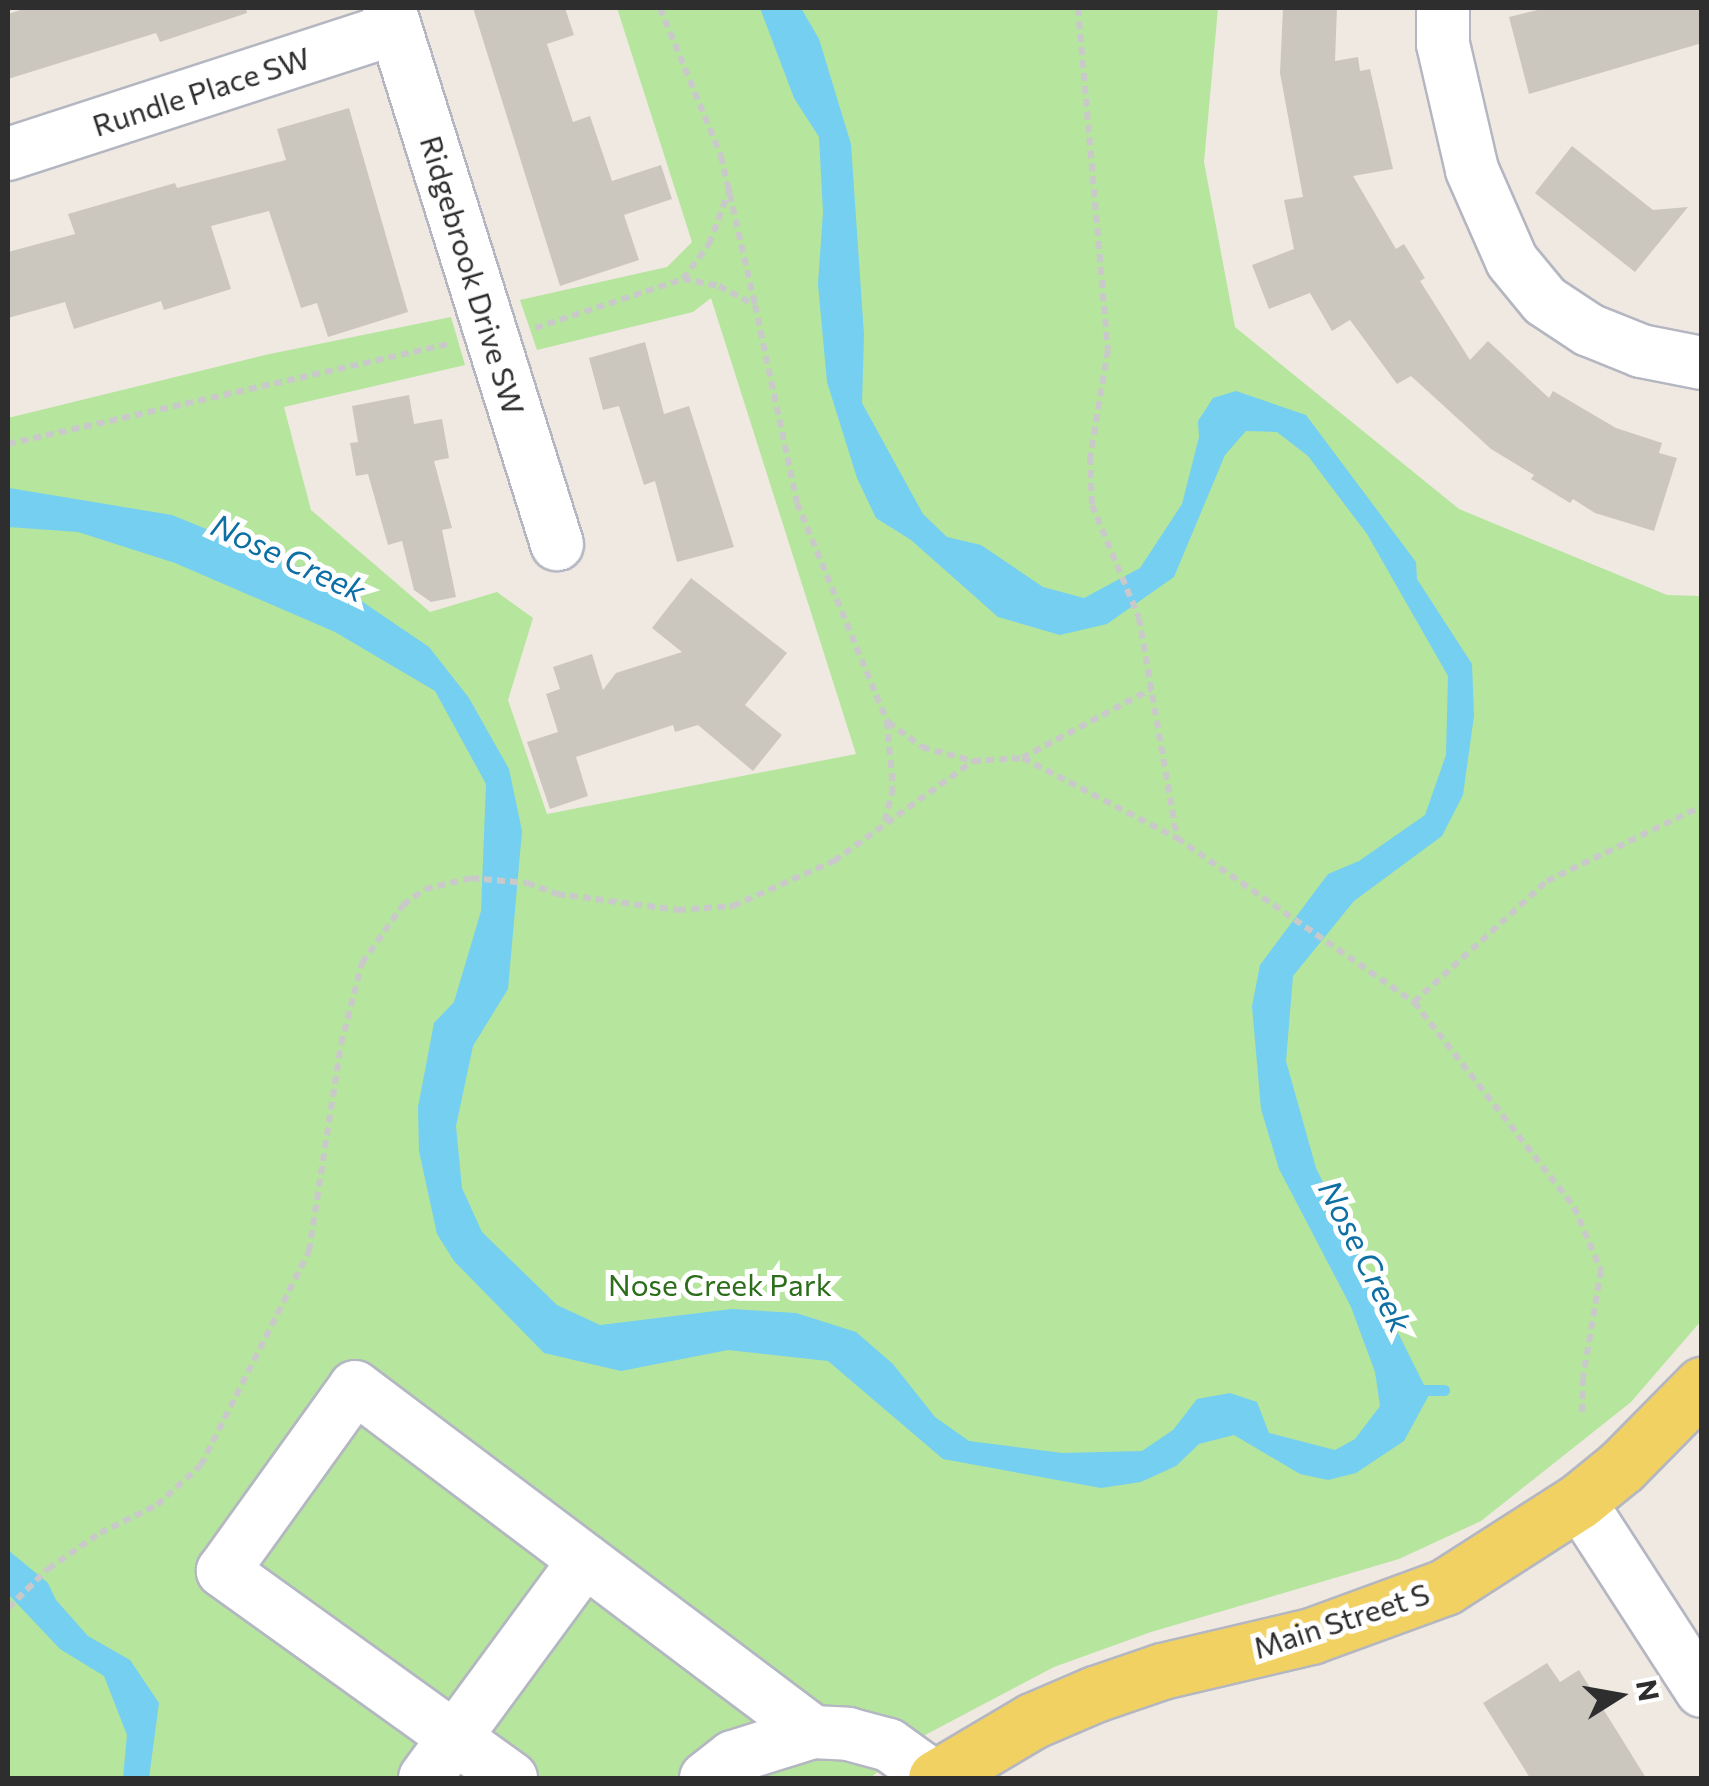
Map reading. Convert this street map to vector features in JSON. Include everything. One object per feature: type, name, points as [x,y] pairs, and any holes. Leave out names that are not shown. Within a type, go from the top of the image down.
[{"type":"main road","name":"Main Street S","points":[[936,1778],[1032,1721],[1096,1694],[1162,1671],[1311,1636],[1445,1586],[1579,1501],[1622,1466],[1702,1384]]},
{"type":"street","points":[[1443,8],[1443,44],[1472,170],[1512,260],[1545,301],[1588,330],[1640,351],[1702,363]]},
{"type":"street","name":"Rundle Place SW","points":[[8,154],[392,18]]},
{"type":"street","name":"Ridgebrook Drive SW","points":[[392,18],[557,544]]},
{"type":"street","points":[[511,1778],[440,1758],[223,1571],[356,1387],[813,1732]]},
{"type":"street","points":[[1579,1501],[1702,1690]]},
{"type":"street","points":[[440,1758],[585,1560]]},
{"type":"street","points":[[706,1778],[733,1757],[813,1732],[848,1734],[889,1745],[936,1778]]},
{"type":"path","points":[[660,8],[730,188],[755,305]]},
{"type":"path","points":[[1078,8],[1108,350],[1090,457],[1092,505],[1138,618],[1177,838]]},
{"type":"path","points":[[683,279],[708,244],[730,188]]},
{"type":"path","points":[[887,721],[922,747],[973,761],[1022,758],[1150,689]]},
{"type":"path","points":[[1022,758],[1177,838],[1324,944],[1414,1002],[1574,1207],[1601,1270],[1583,1378],[1582,1414]]},
{"type":"path","points":[[10,1604],[48,1570],[100,1533],[157,1506],[201,1465],[309,1251],[340,1044],[362,963],[402,905],[425,889],[470,878],[527,883],[557,894],[678,910],[734,906],[834,861],[973,761]]},
{"type":"path","points":[[1414,1002],[1547,881],[1702,806]]},
{"type":"green space","name":"Nose Creek Park","points":[[617,8],[1218,8],[1204,162],[1235,327],[1459,509],[1667,595],[1701,596],[1701,1321],[1631,1402],[1481,1521],[1399,1559],[1151,1632],[1054,1667],[927,1734],[870,1778],[8,1778],[8,418],[265,355],[451,317],[465,365],[284,407],[311,510],[430,612],[497,592],[533,618],[508,700],[547,814],[856,754],[711,298],[693,312],[537,350],[520,300],[667,267],[692,242]]},
{"type":"water","points":[[760,8],[801,8],[819,39],[851,144],[864,335],[862,403],[923,514],[947,537],[981,545],[1043,587],[1084,598],[1140,568],[1182,504],[1199,437],[1198,421],[1213,398],[1236,391],[1306,415],[1416,562],[1417,579],[1472,664],[1474,716],[1463,795],[1442,836],[1354,901],[1293,976],[1286,1061],[1316,1168],[1429,1395],[1404,1441],[1356,1473],[1328,1480],[1300,1474],[1234,1435],[1199,1444],[1176,1466],[1141,1482],[1101,1488],[943,1459],[828,1361],[728,1350],[621,1371],[544,1353],[454,1261],[437,1234],[419,1151],[418,1107],[434,1023],[454,1002],[481,911],[486,784],[435,691],[335,632],[175,563],[78,532],[8,527],[9,488],[172,515],[329,579],[429,647],[469,698],[509,769],[522,831],[508,989],[473,1046],[456,1126],[462,1188],[482,1232],[557,1305],[600,1325],[732,1309],[796,1313],[856,1332],[893,1364],[935,1417],[969,1441],[1062,1453],[1142,1451],[1173,1430],[1197,1399],[1230,1393],[1257,1402],[1269,1433],[1335,1450],[1355,1439],[1380,1406],[1375,1372],[1351,1307],[1279,1169],[1261,1109],[1252,1006],[1260,965],[1328,874],[1359,861],[1425,815],[1446,755],[1448,676],[1367,534],[1308,456],[1277,432],[1246,431],[1225,455],[1174,577],[1107,624],[1060,635],[998,617],[911,540],[876,518],[857,478],[827,382],[818,284],[823,212],[819,137],[794,98]]},
{"type":"water","points":[[8,1550],[48,1583],[56,1600],[88,1636],[130,1660],[159,1703],[149,1778],[123,1778],[127,1735],[104,1676],[60,1649],[8,1594]]},
{"type":"building","points":[[27,8],[246,8],[247,13],[160,42],[156,33],[8,79],[8,14]]},
{"type":"building","points":[[473,8],[565,8],[574,35],[547,44],[573,122],[590,116],[612,181],[661,165],[672,199],[624,215],[639,260],[560,286]]},
{"type":"building","points":[[1283,8],[1337,8],[1335,61],[1358,57],[1360,71],[1370,69],[1393,169],[1353,176],[1396,249],[1404,244],[1425,278],[1420,281],[1470,360],[1488,341],[1549,398],[1553,391],[1616,428],[1662,443],[1659,453],[1677,458],[1654,531],[1595,513],[1573,499],[1570,503],[1531,479],[1534,475],[1491,449],[1411,376],[1397,384],[1350,320],[1332,331],[1310,293],[1269,309],[1252,265],[1294,249],[1284,200],[1303,197],[1280,73]]},
{"type":"building","points":[[1546,8],[1702,8],[1702,43],[1529,94],[1509,17]]},
{"type":"building","points":[[349,108],[408,312],[328,337],[317,303],[301,308],[269,211],[211,226],[231,289],[164,310],[161,301],[74,329],[65,302],[8,318],[8,252],[75,234],[68,214],[175,183],[177,188],[286,160],[277,129]]},
{"type":"building","points":[[1572,146],[1653,210],[1688,207],[1635,272],[1535,193]]},
{"type":"building","points":[[645,342],[664,414],[689,406],[734,547],[677,562],[655,481],[644,485],[619,406],[603,410],[589,358]]},
{"type":"building","points":[[409,395],[414,424],[442,419],[449,458],[434,461],[452,528],[442,530],[456,597],[431,602],[414,590],[402,541],[388,545],[368,474],[356,476],[350,443],[358,442],[352,406]]},
{"type":"building","points":[[691,578],[787,653],[745,705],[782,735],[753,771],[698,725],[675,732],[673,725],[576,757],[588,796],[550,809],[527,742],[558,732],[546,694],[560,689],[553,667],[592,654],[603,690],[616,673],[682,652],[652,628]]},
{"type":"building","points":[[1547,1663],[1560,1682],[1579,1670],[1646,1778],[1530,1778],[1483,1703]]},
{"type":"waterway","points":[[1413,1390],[1444,1390]]},
{"type":"water label","name":"Nose Creek","points":[[289,557]]},
{"type":"water label","name":"Nose Creek","points":[[1366,1256]]}]
